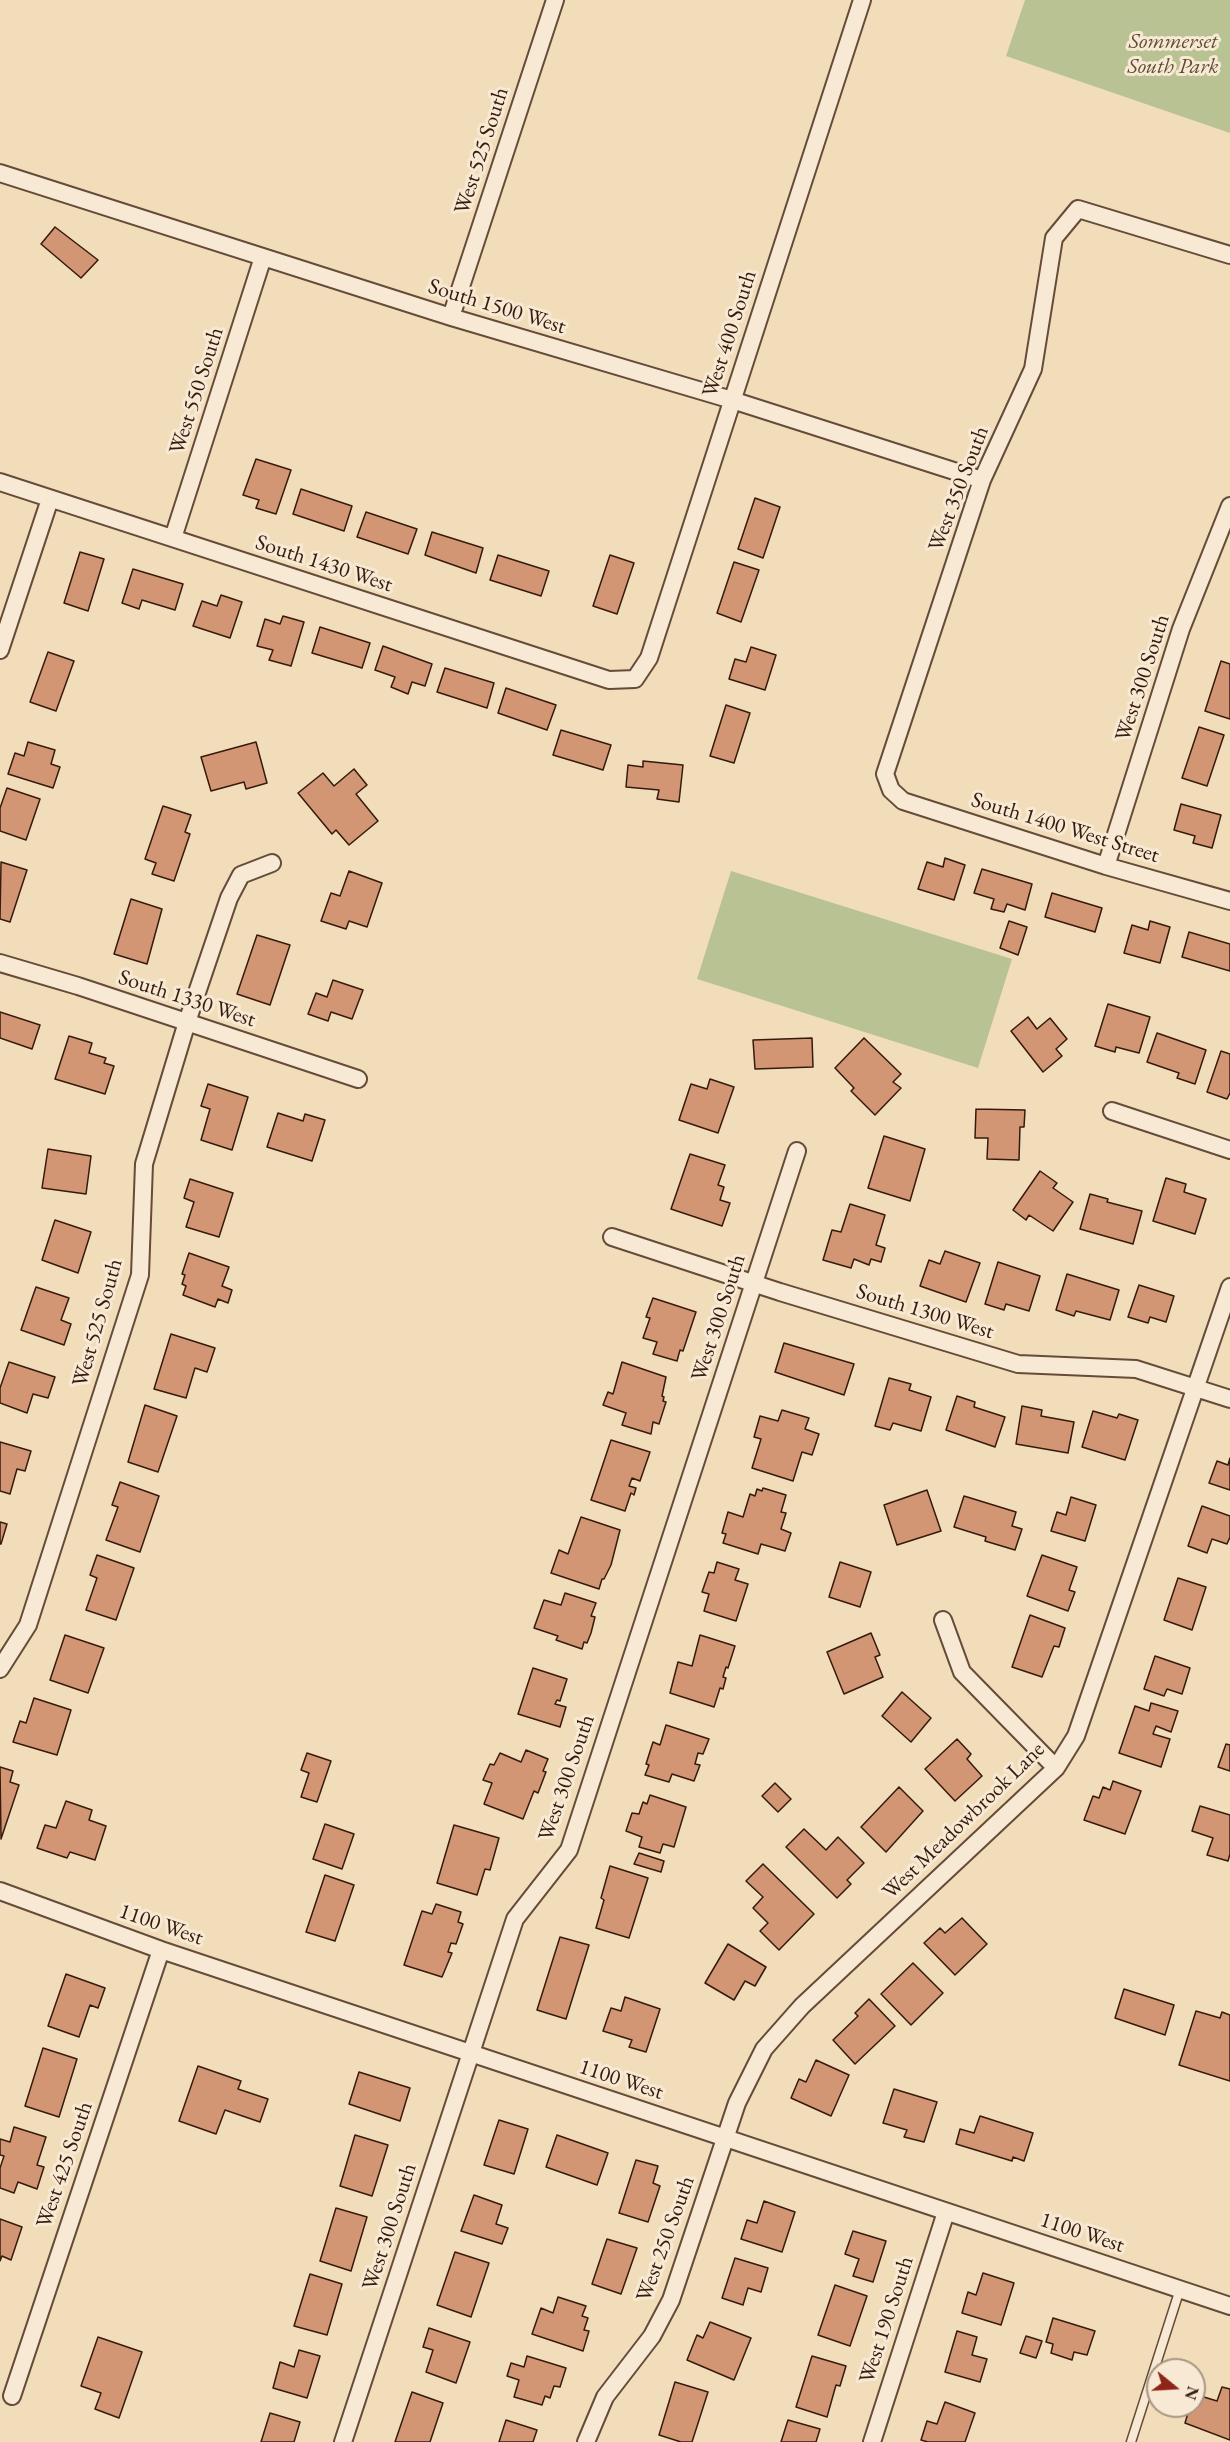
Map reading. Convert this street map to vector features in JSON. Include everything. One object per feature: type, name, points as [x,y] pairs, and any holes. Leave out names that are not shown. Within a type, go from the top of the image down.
[{"type":"street","name":"West 525 South","points":[[452,317],[555,0]]},
{"type":"street","name":"West 400 South","points":[[635,679],[649,658],[862,0]]},
{"type":"street","name":"South 1500 West","points":[[0,173],[452,317],[732,400],[982,480]]},
{"type":"street","name":"West 350 South","points":[[891,790],[885,774],[982,480],[1033,369],[1054,238],[1078,209],[1230,255]]},
{"type":"street","name":"West 550 South","points":[[173,538],[264,257]]},
{"type":"street","name":"South 1430 West","points":[[0,482],[609,680],[635,679]]},
{"type":"street","points":[[0,650],[50,499]]},
{"type":"street","name":"West 300 South","points":[[1106,866],[1181,629],[1230,506]]},
{"type":"street","name":"South 1400 West Street","points":[[891,790],[903,801],[1106,866],[1230,901]]},
{"type":"street","name":"West 525 South","points":[[0,1670],[28,1625],[140,1275],[144,1164],[187,1022],[229,898],[241,875],[272,864]]},
{"type":"street","name":"South 1330 West","points":[[0,963],[358,1079]]},
{"type":"street","points":[[1112,1111],[1230,1150]]},
{"type":"street","name":"West 300 South","points":[[344,2442],[515,1919],[569,1850],[798,1151]]},
{"type":"street","name":"South 1300 West","points":[[612,1237],[754,1284],[1018,1364],[1136,1369],[1230,1399]]},
{"type":"street","name":"West Meadowbrook Lane","points":[[725,2138],[740,2096],[764,2049],[802,2006],[1056,1768],[1076,1736],[1194,1386],[1230,1287]]},
{"type":"street","points":[[943,1620],[962,1672],[1056,1768]]},
{"type":"street","name":"1100 West","points":[[0,1892],[161,1950],[1230,2306]]},
{"type":"street","name":"West 425 South","points":[[12,2396],[161,1950]]},
{"type":"street","name":"West 250 South","points":[[586,2442],[605,2397],[652,2336],[671,2300],[725,2138]]},
{"type":"street","name":"West 190 South","points":[[872,2442],[946,2212]]},
{"type":"lane","points":[[1131,2442],[1180,2289]]},
{"type":"green space","name":"Sommerset South Park","points":[[1025,0],[1230,0],[1230,133],[1006,56]]},
{"type":"green space","points":[[731,871],[1012,959],[978,1068],[697,979]]},
{"type":"building","points":[[55,227],[98,260],[81,278],[41,244]]},
{"type":"building","points":[[256,459],[291,470],[276,514],[256,508],[259,500],[243,495]]},
{"type":"building","points":[[301,489],[352,506],[344,531],[293,514]]},
{"type":"building","points":[[755,498],[780,507],[763,558],[738,549]]},
{"type":"building","points":[[366,512],[417,529],[408,554],[357,537]]},
{"type":"building","points":[[432,532],[483,548],[476,573],[425,555]]},
{"type":"building","points":[[80,552],[104,559],[88,611],[64,603]]},
{"type":"building","points":[[498,555],[549,571],[541,596],[490,580]]},
{"type":"building","points":[[610,555],[634,563],[617,614],[593,606]]},
{"type":"building","points":[[734,562],[759,570],[741,622],[717,613]]},
{"type":"building","points":[[133,569],[183,584],[175,610],[142,600],[139,609],[122,603]]},
{"type":"building","points":[[221,595],[242,602],[230,638],[193,626],[202,601],[217,606]]},
{"type":"building","points":[[283,616],[304,622],[291,666],[269,660],[273,650],[257,646],[265,619],[280,624]]},
{"type":"building","points":[[320,627],[370,643],[362,668],[312,653]]},
{"type":"building","points":[[383,646],[432,664],[425,686],[412,682],[408,694],[391,687],[395,677],[375,670]]},
{"type":"building","points":[[751,647],[776,655],[765,690],[729,679],[735,659],[746,662]]},
{"type":"building","points":[[48,652],[74,661],[56,711],[30,702]]},
{"type":"building","points":[[1221,661],[1230,664],[1230,719],[1205,711]]},
{"type":"building","points":[[445,668],[494,683],[487,708],[437,692]]},
{"type":"building","points":[[506,688],[556,705],[547,730],[498,713]]},
{"type":"building","points":[[726,705],[750,713],[734,763],[710,756]]},
{"type":"building","points":[[1199,727],[1224,735],[1207,786],[1182,778]]},
{"type":"building","points":[[561,730],[611,745],[603,770],[553,755]]},
{"type":"building","points":[[28,742],[55,750],[51,764],[60,767],[53,788],[8,774],[15,753],[24,756]]},
{"type":"building","points":[[256,742],[267,783],[246,789],[244,782],[211,791],[201,757]]},
{"type":"building","points":[[643,761],[683,765],[679,802],[657,799],[659,790],[626,787],[628,765],[643,767]]},
{"type":"building","points":[[354,769],[367,785],[356,794],[378,821],[349,845],[336,830],[332,834],[298,793],[323,773],[334,786]]},
{"type":"building","points":[[7,788],[40,799],[26,840],[0,831],[0,808]]},
{"type":"building","points":[[1181,804],[1221,815],[1212,848],[1193,843],[1195,836],[1174,830]]},
{"type":"building","points":[[163,806],[191,815],[185,832],[190,834],[174,881],[152,874],[156,863],[145,859]]},
{"type":"building","points":[[945,858],[965,865],[954,900],[918,889],[927,862],[943,867]]},
{"type":"building","points":[[1,862],[27,870],[10,922],[0,919]]},
{"type":"building","points":[[982,869],[1032,884],[1025,910],[1007,904],[1004,912],[991,909],[994,899],[974,893]]},
{"type":"building","points":[[349,871],[382,883],[367,927],[349,921],[346,929],[321,921],[331,893],[340,896]]},
{"type":"building","points":[[1052,893],[1102,908],[1095,932],[1045,917]]},
{"type":"building","points":[[131,899],[162,909],[147,964],[114,954]]},
{"type":"building","points":[[1009,921],[1027,927],[1018,955],[1000,948]]},
{"type":"building","points":[[1150,921],[1170,927],[1160,963],[1124,953],[1132,925],[1148,930]]},
{"type":"building","points":[[1189,932],[1230,944],[1230,971],[1182,957]]},
{"type":"building","points":[[257,935],[290,945],[270,1005],[237,994]]},
{"type":"building","points":[[333,980],[363,990],[352,1019],[331,1012],[328,1021],[308,1014],[316,993],[327,997]]},
{"type":"building","points":[[1108,1004],[1150,1017],[1139,1053],[1116,1047],[1115,1052],[1095,1046]]},
{"type":"building","points":[[0,1012],[40,1025],[32,1049],[0,1038]]},
{"type":"building","points":[[1028,1017],[1037,1029],[1050,1018],[1067,1039],[1056,1049],[1062,1056],[1043,1072],[1011,1031]]},
{"type":"building","points":[[1157,1033],[1206,1050],[1195,1084],[1177,1078],[1179,1073],[1147,1062]]},
{"type":"building","points":[[69,1036],[92,1043],[89,1053],[106,1058],[104,1063],[114,1066],[105,1094],[55,1079]]},
{"type":"building","points":[[812,1038],[813,1067],[755,1069],[753,1040]]},
{"type":"building","points":[[864,1038],[901,1074],[893,1082],[901,1088],[875,1115],[851,1091],[854,1088],[835,1068]]},
{"type":"building","points":[[1221,1051],[1230,1054],[1230,1093],[1227,1099],[1207,1092]]},
{"type":"building","points":[[710,1079],[734,1087],[718,1133],[679,1120],[691,1084],[707,1089]]},
{"type":"building","points":[[208,1084],[248,1097],[232,1150],[201,1140],[210,1109],[201,1106]]},
{"type":"building","points":[[976,1109],[1025,1110],[1024,1127],[1020,1127],[1019,1160],[987,1159],[988,1138],[975,1138]]},
{"type":"building","points":[[278,1113],[303,1121],[305,1114],[325,1120],[312,1161],[267,1147]]},
{"type":"building","points":[[884,1136],[925,1149],[910,1201],[868,1188]]},
{"type":"building","points":[[48,1149],[91,1156],[86,1194],[42,1188]]},
{"type":"building","points":[[690,1154],[725,1165],[718,1185],[724,1187],[720,1200],[730,1203],[722,1226],[671,1209]]},
{"type":"building","points":[[1040,1171],[1057,1183],[1053,1188],[1073,1202],[1053,1231],[1029,1215],[1026,1220],[1013,1210]]},
{"type":"building","points":[[1166,1178],[1186,1184],[1184,1192],[1206,1199],[1195,1234],[1153,1221]]},
{"type":"building","points":[[190,1179],[233,1193],[219,1237],[186,1227],[194,1202],[184,1198]]},
{"type":"building","points":[[1090,1194],[1108,1199],[1107,1202],[1142,1211],[1133,1244],[1080,1229]]},
{"type":"building","points":[[850,1204],[885,1215],[876,1245],[885,1248],[881,1262],[871,1259],[869,1265],[854,1259],[851,1268],[823,1260],[832,1230],[841,1232]]},
{"type":"building","points":[[55,1220],[91,1232],[78,1273],[42,1260]]},
{"type":"building","points":[[945,1251],[980,1263],[966,1302],[920,1286],[929,1260],[940,1264]]},
{"type":"building","points":[[189,1253],[229,1267],[222,1286],[232,1290],[228,1303],[218,1299],[215,1307],[183,1295],[186,1286],[182,1284],[185,1275],[182,1274]]},
{"type":"building","points":[[998,1262],[1040,1276],[1029,1311],[1006,1304],[1004,1310],[985,1304]]},
{"type":"building","points":[[1067,1274],[1119,1290],[1110,1320],[1076,1311],[1074,1316],[1056,1310]]},
{"type":"building","points":[[1139,1285],[1174,1296],[1166,1322],[1150,1317],[1148,1323],[1128,1317]]},
{"type":"building","points":[[36,1287],[69,1298],[61,1320],[71,1324],[64,1345],[21,1330]]},
{"type":"building","points":[[653,1298],[696,1312],[683,1351],[680,1350],[677,1361],[653,1354],[657,1342],[643,1338],[650,1318],[646,1317]]},
{"type":"building","points":[[171,1334],[215,1348],[207,1372],[195,1368],[186,1398],[154,1389]]},
{"type":"building","points":[[784,1343],[854,1364],[844,1395],[775,1372]]},
{"type":"building","points":[[9,1362],[55,1377],[48,1398],[33,1394],[27,1413],[0,1403],[0,1388]]},
{"type":"building","points":[[622,1362],[666,1377],[662,1396],[663,1401],[666,1402],[659,1424],[653,1422],[651,1434],[622,1425],[626,1413],[603,1405],[608,1392],[613,1394]]},
{"type":"building","points":[[889,1378],[911,1384],[909,1390],[931,1397],[921,1431],[893,1423],[890,1430],[875,1426]]},
{"type":"building","points":[[957,1396],[975,1402],[974,1407],[1005,1417],[995,1447],[946,1430]]},
{"type":"building","points":[[145,1405],[177,1416],[158,1472],[128,1462]]},
{"type":"building","points":[[1022,1406],[1042,1410],[1041,1416],[1074,1422],[1068,1453],[1016,1444]]},
{"type":"building","points":[[782,1410],[809,1418],[805,1429],[819,1434],[812,1455],[802,1452],[793,1481],[752,1468],[761,1439],[754,1437],[760,1416],[778,1421]]},
{"type":"building","points":[[1093,1411],[1117,1418],[1119,1414],[1138,1420],[1125,1460],[1082,1447]]},
{"type":"building","points":[[611,1440],[650,1452],[640,1481],[632,1478],[629,1486],[636,1488],[634,1495],[631,1493],[625,1511],[591,1500]]},
{"type":"building","points":[[0,1442],[31,1451],[25,1471],[17,1469],[10,1494],[0,1491]]},
{"type":"building","points":[[1230,1458],[1230,1490],[1209,1483],[1217,1461],[1228,1465]]},
{"type":"building","points":[[120,1482],[159,1496],[140,1552],[106,1540],[118,1507],[112,1505]]},
{"type":"building","points":[[763,1488],[786,1495],[781,1512],[786,1513],[781,1529],[791,1533],[785,1551],[761,1544],[758,1554],[723,1543],[726,1534],[722,1533],[728,1512],[743,1517],[750,1494],[755,1496],[757,1489],[762,1491]]},
{"type":"building","points":[[927,1490],[941,1531],[897,1545],[884,1505]]},
{"type":"building","points":[[964,1496],[1016,1512],[1012,1526],[1022,1529],[1015,1550],[985,1541],[986,1537],[954,1527]]},
{"type":"building","points":[[1071,1497],[1096,1505],[1085,1541],[1051,1531],[1057,1512],[1066,1515]]},
{"type":"building","points":[[1202,1506],[1230,1516],[1230,1537],[1227,1544],[1212,1539],[1207,1553],[1188,1546]]},
{"type":"building","points":[[581,1517],[620,1530],[611,1565],[599,1589],[551,1573],[559,1550],[568,1554]]},
{"type":"building","points":[[0,1522],[7,1524],[1,1544],[0,1544]]},
{"type":"building","points":[[97,1555],[134,1568],[116,1620],[86,1610],[97,1578],[90,1575]]},
{"type":"building","points":[[1042,1555],[1077,1567],[1069,1590],[1075,1592],[1068,1611],[1027,1596]]},
{"type":"building","points":[[717,1562],[739,1569],[735,1580],[748,1584],[736,1621],[704,1611],[709,1594],[702,1592],[709,1572],[714,1573]]},
{"type":"building","points":[[840,1562],[871,1572],[860,1607],[829,1597]]},
{"type":"building","points":[[1178,1578],[1206,1587],[1192,1630],[1164,1620]]},
{"type":"building","points":[[565,1593],[596,1603],[591,1616],[595,1617],[591,1633],[582,1649],[556,1640],[558,1636],[534,1628],[544,1600],[561,1605]]},
{"type":"building","points":[[1030,1615],[1065,1628],[1059,1647],[1054,1646],[1042,1677],[1012,1667]]},
{"type":"building","points":[[871,1633],[880,1655],[875,1657],[883,1677],[844,1694],[827,1652]]},
{"type":"building","points":[[65,1635],[104,1648],[88,1693],[50,1680]]},
{"type":"building","points":[[700,1635],[735,1646],[723,1677],[726,1678],[723,1689],[720,1688],[714,1707],[670,1693],[678,1662],[692,1666]]},
{"type":"building","points":[[1155,1656],[1190,1668],[1182,1694],[1167,1689],[1164,1696],[1144,1689]]},
{"type":"building","points":[[533,1668],[567,1679],[560,1701],[557,1700],[555,1704],[566,1707],[560,1727],[518,1714]]},
{"type":"building","points":[[902,1692],[931,1718],[911,1742],[882,1716]]},
{"type":"building","points":[[34,1698],[71,1710],[57,1755],[13,1742],[20,1721],[26,1723]]},
{"type":"building","points":[[1151,1703],[1178,1711],[1171,1732],[1156,1726],[1153,1734],[1170,1739],[1161,1767],[1119,1753],[1135,1706],[1149,1711]]},
{"type":"building","points":[[666,1725],[709,1739],[703,1754],[698,1753],[695,1764],[700,1765],[694,1781],[672,1774],[669,1782],[645,1775],[653,1742],[660,1745]]},
{"type":"building","points":[[957,1739],[971,1754],[967,1759],[982,1776],[955,1801],[925,1769]]},
{"type":"building","points":[[1226,1744],[1230,1745],[1230,1771],[1218,1767]]},
{"type":"building","points":[[526,1750],[548,1759],[538,1793],[534,1791],[523,1819],[484,1804],[492,1783],[483,1780],[490,1764],[494,1765],[500,1753],[521,1762]]},
{"type":"building","points":[[307,1753],[331,1761],[317,1802],[301,1797],[309,1773],[301,1770]]},
{"type":"building","points":[[0,1767],[13,1771],[10,1782],[19,1785],[1,1839]]},
{"type":"building","points":[[1113,1781],[1141,1791],[1125,1834],[1084,1820],[1093,1796],[1099,1798],[1103,1787],[1110,1790]]},
{"type":"building","points":[[775,1783],[791,1799],[778,1812],[762,1796]]},
{"type":"building","points":[[899,1787],[923,1811],[886,1852],[861,1827]]},
{"type":"building","points":[[650,1795],[686,1807],[674,1847],[663,1844],[660,1853],[639,1847],[642,1837],[626,1831],[632,1813],[639,1814],[643,1802],[647,1804]]},
{"type":"building","points":[[66,1801],[92,1810],[89,1820],[106,1826],[95,1860],[70,1852],[67,1858],[37,1848],[45,1825],[56,1828]]},
{"type":"building","points":[[1200,1806],[1230,1815],[1228,1861],[1207,1855],[1213,1838],[1192,1831]]},
{"type":"building","points":[[325,1824],[354,1834],[342,1869],[313,1859]]},
{"type":"building","points":[[454,1825],[499,1838],[490,1870],[485,1869],[477,1895],[437,1883]]},
{"type":"building","points":[[804,1829],[826,1850],[838,1837],[864,1863],[847,1880],[851,1884],[837,1898],[786,1847]]},
{"type":"building","points":[[639,1853],[664,1861],[661,1872],[634,1864]]},
{"type":"building","points":[[763,1864],[814,1914],[779,1950],[760,1931],[768,1923],[753,1908],[763,1897],[746,1881]]},
{"type":"building","points":[[610,1866],[648,1878],[629,1938],[596,1928]]},
{"type":"building","points":[[325,1875],[354,1885],[335,1941],[306,1932]]},
{"type":"building","points":[[436,1904],[461,1912],[458,1922],[463,1924],[456,1944],[451,1943],[448,1952],[452,1953],[442,1977],[404,1965],[422,1911],[432,1914]]},
{"type":"building","points":[[962,1918],[987,1944],[955,1975],[924,1943],[940,1928],[945,1933]]},
{"type":"building","points":[[560,1937],[589,1945],[566,2019],[537,2010]]},
{"type":"building","points":[[728,1944],[766,1967],[755,1986],[745,1981],[734,2000],[705,1983]]},
{"type":"building","points":[[913,1963],[943,1993],[911,2025],[881,1994]]},
{"type":"building","points":[[66,1974],[105,1988],[98,2008],[90,2005],[79,2037],[48,2026]]},
{"type":"building","points":[[1124,1989],[1174,2005],[1165,2035],[1115,2018]]},
{"type":"building","points":[[625,1997],[660,2009],[646,2052],[629,2047],[632,2040],[603,2031],[611,2008],[621,2011]]},
{"type":"building","points":[[869,1999],[895,2026],[855,2064],[833,2040],[858,2016],[855,2013]]},
{"type":"building","points":[[1196,2011],[1220,2018],[1222,2012],[1230,2015],[1230,2081],[1179,2065]]},
{"type":"building","points":[[43,2048],[77,2059],[59,2117],[25,2106]]},
{"type":"building","points":[[816,2060],[849,2075],[831,2116],[791,2098],[799,2079],[806,2082]]},
{"type":"building","points":[[198,2066],[241,2081],[238,2089],[268,2099],[260,2122],[225,2110],[216,2134],[179,2121]]},
{"type":"building","points":[[359,2072],[410,2088],[400,2121],[349,2104]]},
{"type":"building","points":[[894,2089],[937,2102],[924,2142],[904,2137],[907,2130],[883,2123]]},
{"type":"building","points":[[980,2116],[1033,2133],[1024,2161],[1013,2157],[1012,2161],[956,2144],[960,2129],[974,2133]]},
{"type":"building","points":[[499,2120],[528,2129],[514,2174],[484,2165]]},
{"type":"building","points":[[14,2127],[46,2137],[37,2165],[44,2167],[37,2189],[18,2182],[14,2193],[0,2188],[0,2168],[4,2156],[0,2155],[0,2139],[10,2142]]},
{"type":"building","points":[[355,2135],[388,2145],[372,2196],[340,2186]]},
{"type":"building","points":[[557,2135],[608,2153],[597,2185],[546,2167]]},
{"type":"building","points":[[636,2160],[658,2166],[653,2183],[660,2186],[648,2222],[619,2213]]},
{"type":"building","points":[[474,2195],[502,2205],[496,2224],[508,2228],[502,2244],[461,2231]]},
{"type":"building","points":[[764,2201],[795,2212],[782,2252],[741,2239],[747,2220],[757,2223]]},
{"type":"building","points":[[336,2208],[367,2217],[351,2271],[320,2261]]},
{"type":"building","points":[[0,2219],[22,2227],[11,2260],[2,2256],[0,2261]]},
{"type":"building","points":[[853,2231],[886,2241],[873,2282],[853,2276],[859,2259],[845,2254]]},
{"type":"building","points":[[607,2239],[637,2248],[621,2294],[592,2284]]},
{"type":"building","points":[[455,2252],[489,2263],[471,2317],[437,2305]]},
{"type":"building","points":[[735,2258],[768,2268],[761,2292],[748,2288],[743,2305],[722,2298]]},
{"type":"building","points":[[983,2273],[1014,2283],[1001,2325],[962,2313],[968,2292],[976,2295]]},
{"type":"building","points":[[310,2274],[342,2284],[327,2335],[294,2326]]},
{"type":"building","points":[[835,2285],[867,2296],[850,2346],[818,2335]]},
{"type":"building","points":[[558,2297],[586,2306],[582,2316],[588,2318],[584,2330],[589,2331],[583,2351],[532,2334],[541,2308],[553,2313]]},
{"type":"building","points":[[1053,2318],[1095,2331],[1087,2355],[1074,2352],[1072,2360],[1051,2353],[1053,2344],[1046,2342]]},
{"type":"building","points":[[710,2322],[751,2338],[734,2380],[687,2360],[697,2335],[703,2338]]},
{"type":"building","points":[[429,2328],[470,2342],[456,2383],[426,2372],[433,2350],[423,2347]]},
{"type":"building","points":[[957,2331],[977,2337],[972,2355],[987,2359],[980,2382],[945,2372]]},
{"type":"building","points":[[1026,2336],[1042,2341],[1036,2358],[1020,2353]]},
{"type":"building","points":[[98,2337],[142,2352],[119,2418],[95,2409],[101,2393],[81,2386]]},
{"type":"building","points":[[299,2350],[320,2356],[307,2398],[273,2388],[280,2362],[294,2367]]},
{"type":"building","points":[[527,2356],[566,2368],[560,2387],[554,2386],[550,2398],[545,2396],[542,2405],[514,2397],[519,2380],[507,2376],[511,2363],[524,2367]]},
{"type":"building","points":[[812,2356],[846,2366],[840,2386],[836,2385],[827,2417],[796,2407]]},
{"type":"building","points":[[675,2382],[708,2392],[692,2442],[681,2442],[659,2435]]},
{"type":"building","points":[[1222,2387],[1230,2389],[1230,2440],[1185,2423],[1186,2418],[1206,2418],[1206,2398],[1217,2401]]},
{"type":"building","points":[[412,2392],[443,2403],[430,2442],[395,2442]]},
{"type":"building","points":[[945,2402],[975,2413],[965,2442],[921,2440],[927,2421],[937,2424]]},
{"type":"building","points":[[270,2413],[300,2422],[294,2442],[261,2442]]},
{"type":"building","points":[[506,2420],[537,2430],[533,2442],[499,2442]]},
{"type":"building","points":[[788,2420],[820,2429],[816,2442],[781,2442]]}]
